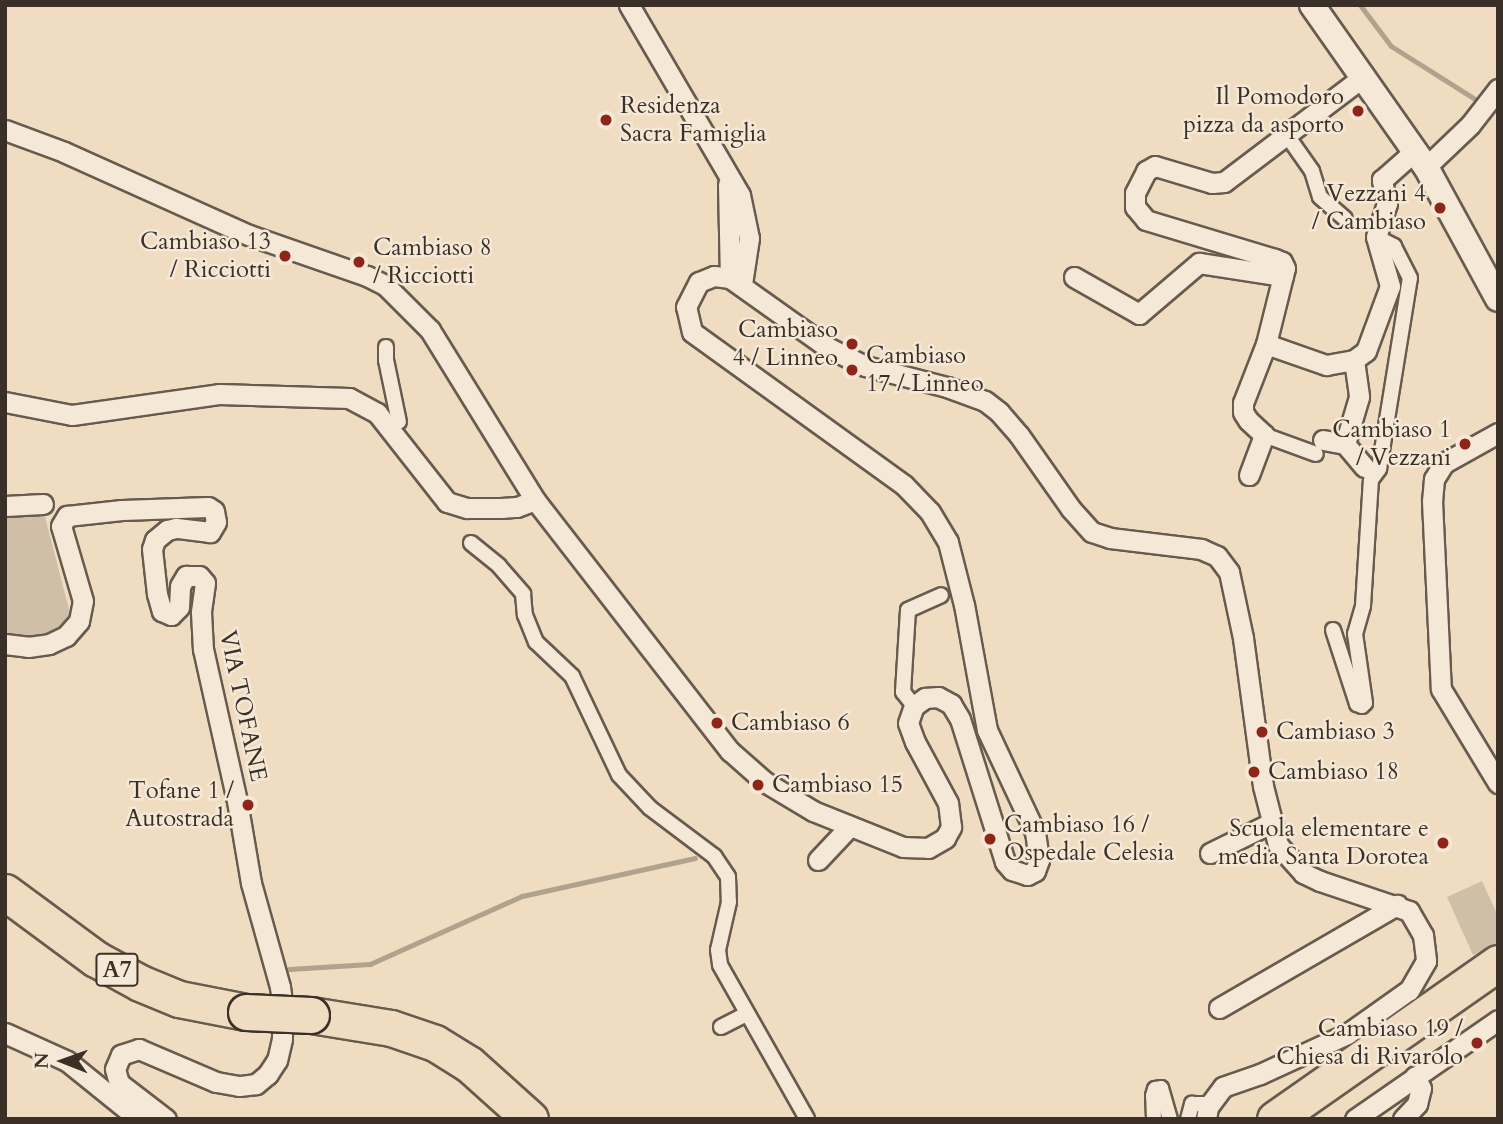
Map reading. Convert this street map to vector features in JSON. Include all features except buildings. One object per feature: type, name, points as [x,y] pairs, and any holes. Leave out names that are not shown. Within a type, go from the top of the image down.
[{"type":"highway","name":"A7","points":[[5,892],[96,959],[140,983],[179,999],[246,1012],[311,1015],[391,1028],[435,1043],[469,1064],[530,1119]]},
{"type":"highway","points":[[1275,1119],[1498,963]]},
{"type":"street","points":[[629,5],[726,172],[736,281]]},
{"type":"street","points":[[1312,5],[1421,159],[1498,299]]},
{"type":"street","points":[[1345,444],[1320,447],[1264,435],[1242,412],[1266,344],[1283,276],[1282,262],[1146,220],[1135,207],[1135,193],[1146,171],[1155,166],[1218,184],[1364,76]]},
{"type":"street","points":[[1266,344],[1316,363],[1335,365],[1354,360],[1366,351],[1390,286],[1376,237],[1387,204],[1382,180],[1421,159],[1470,125],[1497,90]]},
{"type":"street","points":[[5,130],[64,152],[249,235],[367,276],[385,285],[430,330],[535,500],[730,751],[765,782],[813,811],[849,827],[916,849],[934,846],[948,833],[952,822],[948,803],[909,727],[909,717],[914,706],[925,698],[938,697],[956,711],[978,768],[1001,855],[1012,870],[1032,874],[1039,860],[1038,840],[986,730],[966,613],[948,542],[930,512],[904,485],[692,332],[686,307],[692,290],[705,278],[720,275],[736,281],[836,352],[865,366],[947,387],[992,406],[1019,435],[1071,509],[1092,532],[1110,538],[1209,551],[1224,563],[1229,572],[1244,638],[1258,754],[1271,823],[1278,845],[1303,873],[1409,911],[1423,935],[1426,961],[1409,990],[1324,1046],[1223,1087],[1208,1112],[1192,1104],[1188,1119]]},
{"type":"street","points":[[1286,134],[1312,171],[1320,197],[1345,219]]},
{"type":"street","points":[[1333,630],[1357,704],[1362,706],[1365,703],[1355,634],[1363,606],[1371,480],[1379,469],[1410,278],[1394,246],[1376,237]]},
{"type":"street","points":[[1074,277],[1139,314],[1199,262],[1283,276]]},
{"type":"street","points":[[386,347],[399,422]]},
{"type":"street","points":[[1345,444],[1359,397],[1354,360]]},
{"type":"street","points":[[5,402],[72,415],[219,394],[349,398],[377,413],[442,496],[453,505],[501,508],[517,507],[535,500]]},
{"type":"street","points":[[1498,433],[1444,463],[1434,478],[1432,501],[1441,689],[1498,783]]},
{"type":"street","points":[[1249,475],[1264,435]]},
{"type":"street","points":[[1345,444],[1364,467]]},
{"type":"street","points":[[5,506],[43,504]]},
{"type":"street","name":"VIA TOFANE","points":[[5,644],[28,647],[54,642],[66,636],[79,621],[83,601],[61,526],[67,516],[208,507],[214,511],[216,522],[211,532],[176,528],[167,530],[155,540],[152,549],[157,594],[162,611],[171,615],[178,607],[180,586],[186,576],[199,576],[205,583],[201,612],[203,649],[237,801],[251,883],[280,988],[284,1008],[282,1040],[277,1059],[268,1074],[256,1084],[239,1086],[216,1082],[139,1049],[121,1055],[116,1064],[117,1079],[166,1119]]},
{"type":"street","points":[[471,543],[499,566],[523,594],[525,615],[536,642],[572,676],[619,775],[650,808],[714,856],[728,877],[729,902],[718,950],[720,965],[807,1119]]},
{"type":"street","points":[[914,706],[903,692],[908,610],[941,595]]},
{"type":"street","points":[[1210,853],[1271,823]]},
{"type":"street","points":[[818,860],[849,827]]},
{"type":"street","points":[[1219,1008],[1397,905]]},
{"type":"street","points":[[721,1027],[746,1014]]},
{"type":"street","points":[[1355,1119],[1498,1020]]},
{"type":"street","points":[[5,1033],[67,1061],[139,1119]]},
{"type":"street","points":[[1403,1119],[1417,1104],[1421,1088],[1415,1077]]},
{"type":"street","points":[[1154,1119],[1153,1096],[1155,1089],[1161,1088],[1170,1119]]},
{"type":"shaded area","points":[[44,513],[70,613],[57,630],[40,637],[5,636],[5,515]]},
{"type":"shaded area","points":[[1482,881],[1498,916],[1498,944],[1473,955],[1447,897]]},
{"type":"waterway","points":[[1360,5],[1391,46],[1481,103]]},
{"type":"waterway","points":[[289,969],[370,964],[522,896],[695,858]]},
{"type":"place","name":"Il Pomodoro pizza da asporto","points":[[1358,111]]},
{"type":"place","name":"Residenza Sacra Famiglia","points":[[606,120]]},
{"type":"place","name":"Vezzani 4 / Cambiaso","points":[[1440,208]]},
{"type":"place","name":"Cambiaso 13 / Ricciotti","points":[[285,256]]},
{"type":"place","name":"Cambiaso 8 / Ricciotti","points":[[359,262]]},
{"type":"place","name":"Cambiaso 4 / Linneo","points":[[852,344]]},
{"type":"place","name":"Cambiaso 17 / Linneo","points":[[852,370]]},
{"type":"place","name":"Cambiaso 1 / Vezzani","points":[[1465,444]]},
{"type":"place","name":"Cambiaso 6","points":[[717,723]]},
{"type":"place","name":"Cambiaso 3","points":[[1262,732]]},
{"type":"place","name":"Cambiaso 18","points":[[1254,772]]},
{"type":"place","name":"Cambiaso 15","points":[[758,785]]},
{"type":"place","name":"Tofane 1 / Autostrada","points":[[248,805]]},
{"type":"place","name":"Cambiaso 16 / Ospedale Celesia","points":[[990,839]]},
{"type":"place","name":"Scuola elementare e media Santa Dorotea","points":[[1443,843]]},
{"type":"place","name":"Cambiaso 19 / Chiesa di Rivarolo","points":[[1477,1043]]}]
